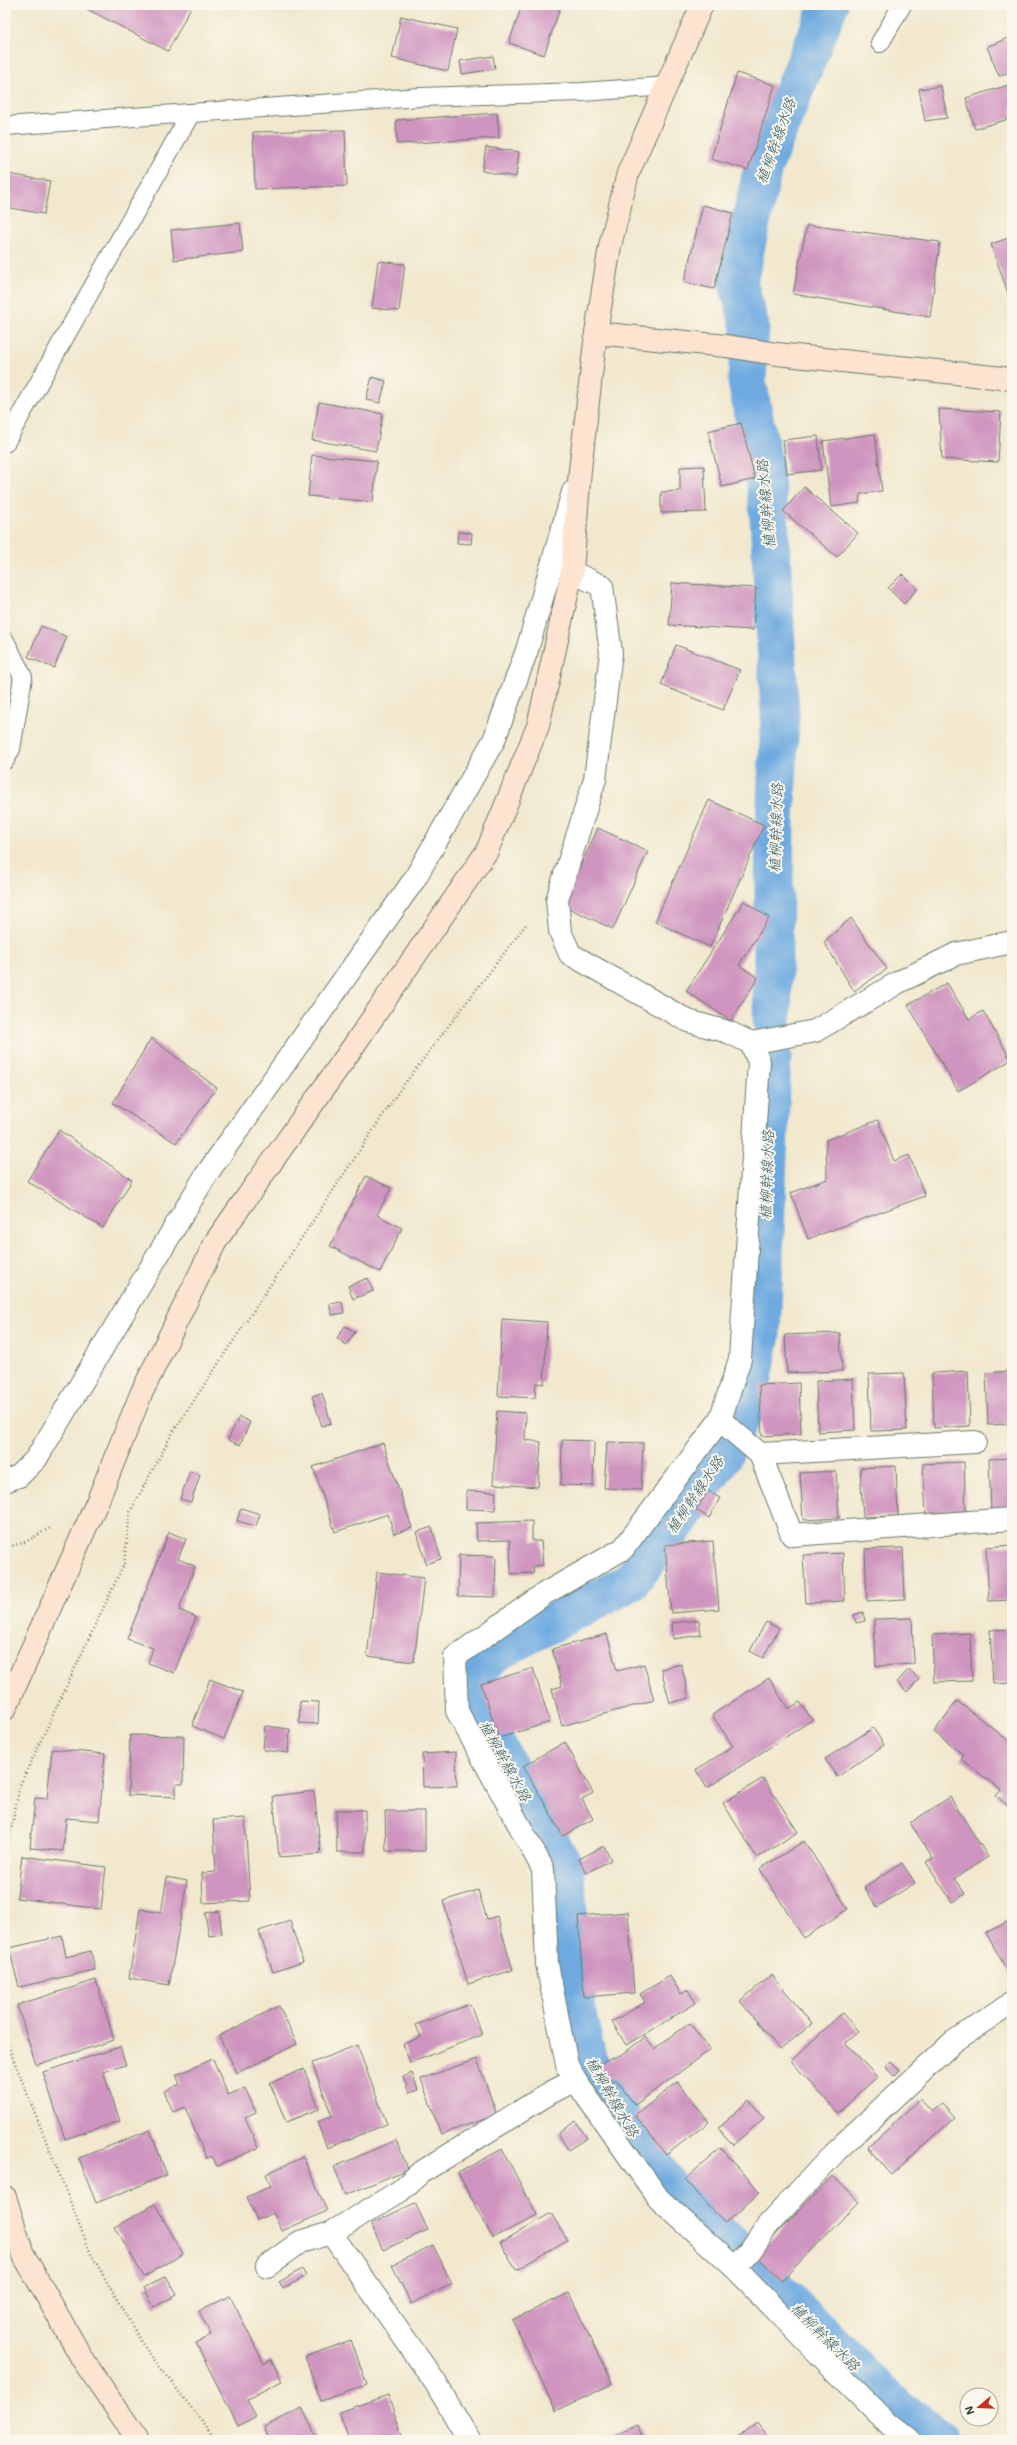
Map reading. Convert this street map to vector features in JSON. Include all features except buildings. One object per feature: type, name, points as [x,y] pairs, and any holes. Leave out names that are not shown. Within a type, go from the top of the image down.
[{"type":"street","points":[[5,1709],[103,1486],[141,1394],[216,1241],[350,1051],[487,851],[538,726],[572,572],[580,470],[596,333],[610,246],[628,173],[668,86],[702,5]]},
{"type":"street","points":[[596,333],[726,346],[778,354],[1012,379]]},
{"type":"street","points":[[5,1481],[19,1476],[36,1459],[206,1175],[414,880],[494,740],[527,650],[580,470]]},
{"type":"street","points":[[572,572],[602,586],[611,653],[595,779],[557,900],[560,931],[570,954],[688,1021],[728,1032],[751,1043],[815,1031],[897,983],[956,954],[1012,942]]},
{"type":"street","points":[[751,1043],[759,1062],[740,1359],[729,1428],[623,1548],[544,1594],[455,1657],[457,1710],[544,1869],[547,1964],[567,2065],[575,2080],[659,2199],[742,2260],[815,2350],[891,2426],[909,2440]]},
{"type":"street","points":[[729,1428],[760,1454],[792,1536],[1012,1519]]},
{"type":"street","points":[[760,1454],[976,1442]]},
{"type":"street","points":[[742,2260],[768,2225],[837,2150],[953,2042],[1012,2003]]},
{"type":"street","points":[[267,2266],[300,2242],[331,2233],[400,2191],[420,2173],[550,2093],[575,2080]]},
{"type":"street","points":[[5,2196],[23,2254],[83,2360],[138,2440]]},
{"type":"street","points":[[331,2233],[435,2382],[469,2440]]},
{"type":"lane","points":[[880,43],[902,5]]},
{"type":"lane","points":[[5,126],[420,97],[581,92],[668,86]]},
{"type":"lane","points":[[5,443],[192,113]]},
{"type":"lane","points":[[5,641],[23,677],[11,749],[5,760]]},
{"type":"path","points":[[5,1859],[20,1785],[124,1564],[130,1512],[173,1432],[399,1091],[519,936],[531,916]]},
{"type":"path","points":[[103,1486],[130,1512]]},
{"type":"path","points":[[5,2038],[91,2254],[143,2345],[216,2440]]},
{"type":"waterway","name":"植柳幹線水路","points":[[772,1022],[775,823],[780,715],[769,518],[763,464],[747,381],[750,327],[738,282],[763,167],[829,5]]},
{"type":"waterway","name":"植柳幹線水路","points":[[772,1056],[761,1335],[749,1399],[722,1457],[675,1526],[630,1582],[496,1652],[483,1666],[476,1679],[476,1702],[478,1712],[564,1867],[578,2020],[588,2061],[625,2124],[676,2197],[733,2245],[888,2400],[941,2440]]}]
